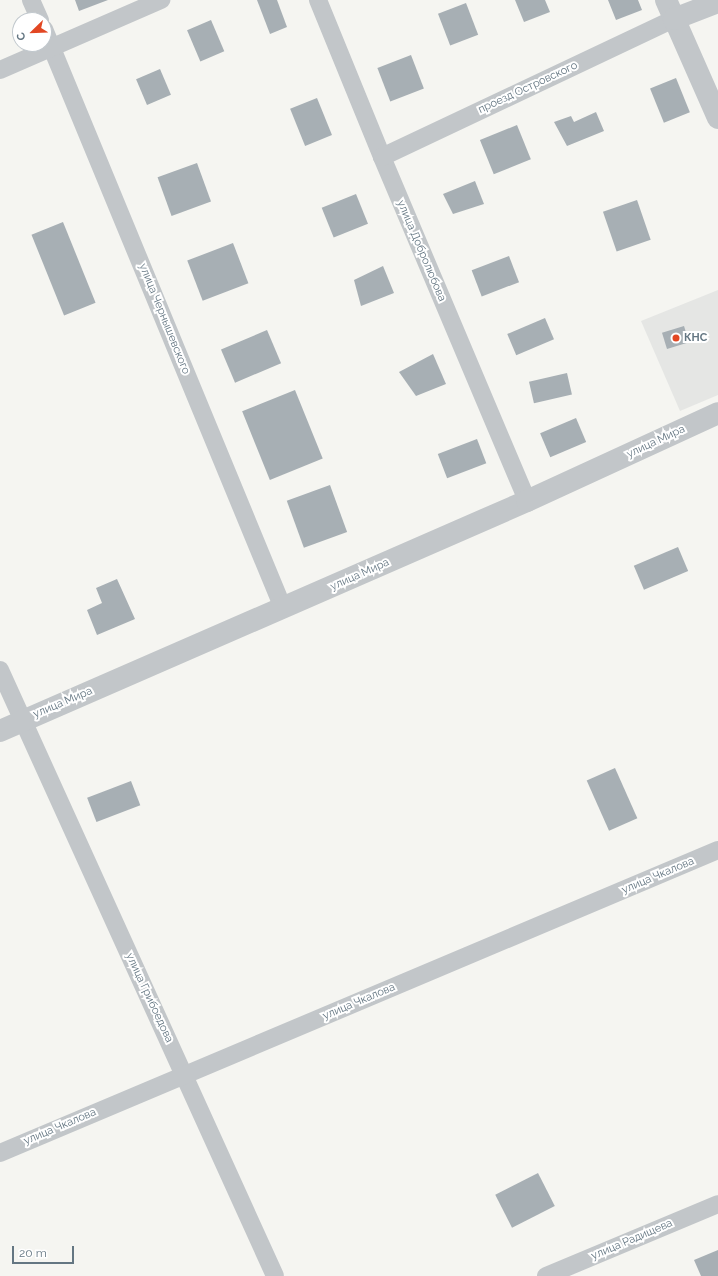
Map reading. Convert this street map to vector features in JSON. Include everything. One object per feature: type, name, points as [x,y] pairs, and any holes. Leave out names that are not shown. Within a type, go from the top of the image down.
[{"type":"street","points":[[31,0],[36,12]]},
{"type":"street","points":[[0,70],[53,49],[162,0]]},
{"type":"street","name":"улица Добролюбова","points":[[318,0],[382,158],[527,501]]},
{"type":"street","points":[[718,2],[670,10],[718,118]]},
{"type":"street","name":"проезд Островского","points":[[382,158],[670,10]]},
{"type":"street","name":"улица Чернышевского","points":[[53,49],[283,608]]},
{"type":"street","name":"улица Мира","points":[[0,731],[527,501],[718,413]]},
{"type":"street","name":"улица Грибоедова","points":[[0,670],[275,1276]]},
{"type":"street","name":"улица Чкалова","points":[[0,1153],[718,850]]},
{"type":"street","name":"улица Радищева","points":[[546,1276],[718,1204]]},
{"type":"shaded area","points":[[718,290],[718,395],[680,411],[641,321]]},
{"type":"building","points":[[75,0],[108,0],[79,11]]},
{"type":"building","points":[[257,0],[277,0],[287,27],[270,34]]},
{"type":"building","points":[[515,0],[545,0],[550,12],[524,22]]},
{"type":"building","points":[[608,0],[638,0],[642,10],[616,20]]},
{"type":"building","points":[[466,3],[478,35],[450,45],[438,14]]},
{"type":"building","points":[[211,20],[224,51],[200,61],[187,30]]},
{"type":"building","points":[[411,55],[424,89],[390,102],[377,68]]},
{"type":"building","points":[[160,69],[171,95],[147,105],[136,79]]},
{"type":"building","points":[[676,78],[690,112],[664,123],[650,88]]},
{"type":"building","points":[[317,98],[332,135],[305,146],[290,109]]},
{"type":"building","points":[[596,112],[604,131],[567,146],[554,122],[571,116],[574,122]]},
{"type":"building","points":[[517,125],[531,159],[494,174],[480,140]]},
{"type":"building","points":[[197,163],[211,202],[172,216],[158,177]]},
{"type":"building","points":[[475,181],[484,204],[453,214],[443,194]]},
{"type":"building","points":[[356,194],[368,224],[334,238],[322,208]]},
{"type":"building","points":[[637,200],[651,240],[617,251],[603,212]]},
{"type":"building","points":[[63,222],[96,303],[64,315],[31,235]]},
{"type":"building","points":[[233,243],[248,283],[203,301],[187,261]]},
{"type":"building","points":[[509,256],[519,282],[482,296],[472,270]]},
{"type":"building","points":[[383,266],[394,293],[361,306],[354,280]]},
{"type":"building","points":[[545,318],[554,339],[516,355],[507,334]]},
{"type":"building","name":"КНС","points":[[684,326],[689,342],[667,349],[662,333]]},
{"type":"building","points":[[267,330],[281,363],[235,383],[221,350]]},
{"type":"building","points":[[433,354],[446,384],[416,396],[399,372]]},
{"type":"building","points":[[567,373],[572,394],[534,403],[529,382]]},
{"type":"building","points":[[295,390],[323,459],[270,480],[242,411]]},
{"type":"building","points":[[576,418],[586,442],[550,457],[540,433]]},
{"type":"building","points":[[477,439],[486,463],[447,478],[438,454]]},
{"type":"building","points":[[330,485],[347,532],[304,548],[287,501]]},
{"type":"building","points":[[678,547],[688,571],[644,590],[634,566]]},
{"type":"building","points":[[117,579],[135,619],[97,635],[87,610],[102,603],[96,588]]},
{"type":"building","points":[[615,768],[637,818],[609,831],[587,781]]},
{"type":"building","points":[[131,781],[140,805],[96,822],[87,798]]},
{"type":"building","points":[[538,1173],[555,1206],[512,1228],[495,1195]]},
{"type":"building","points":[[718,1250],[718,1276],[701,1276],[694,1260]]},
{"type":"place","name":"КНС","points":[[676,338]]}]
